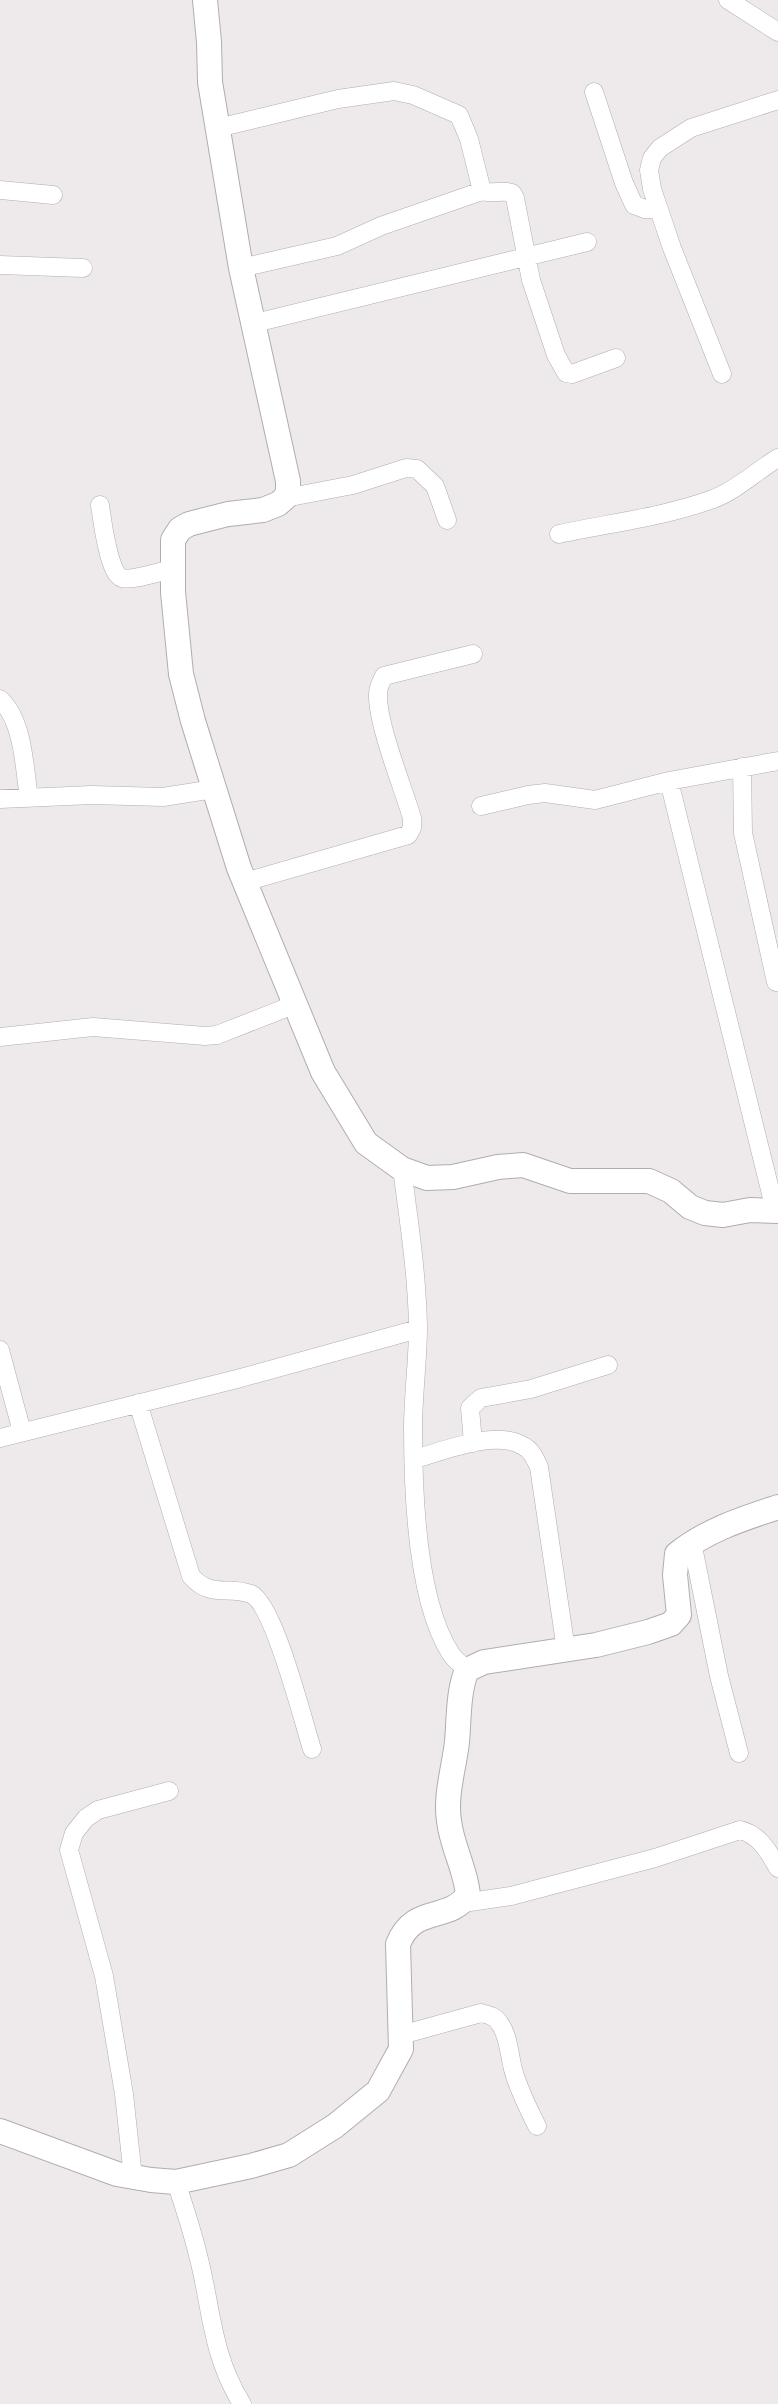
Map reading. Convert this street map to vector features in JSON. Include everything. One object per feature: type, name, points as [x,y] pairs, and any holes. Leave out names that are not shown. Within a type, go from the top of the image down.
[{"type":"street","points":[[205,0],[210,82],[251,324],[288,481],[288,491],[285,498]]},
{"type":"street","points":[[728,0],[778,32]]},
{"type":"street","points":[[218,128],[338,99],[394,91],[413,95],[459,115],[469,139],[482,191]]},
{"type":"street","points":[[594,92],[624,183],[634,204],[645,209],[658,208]]},
{"type":"street","points":[[722,374],[658,208],[649,170],[652,158],[660,148],[691,128],[778,100]]},
{"type":"street","points":[[0,190],[53,195]]},
{"type":"street","points":[[241,268],[337,246],[397,220],[482,191],[487,193],[508,191],[512,193],[531,280],[556,355],[566,373],[582,372],[616,358]]},
{"type":"street","points":[[251,324],[527,255],[587,242]]},
{"type":"street","points":[[0,265],[83,268]]},
{"type":"street","points":[[559,534],[664,512],[713,499],[734,489],[778,458]]},
{"type":"street","points":[[447,520],[434,486],[417,469],[406,468],[353,485],[285,498],[263,510],[228,514],[189,524],[180,529],[173,540],[172,569],[181,674],[214,789],[245,882],[323,1072],[366,1143],[402,1169],[427,1178],[453,1178],[498,1167],[522,1165],[570,1181],[649,1181],[671,1191],[690,1206],[705,1212],[723,1215],[750,1210],[776,1210],[669,781]]},
{"type":"street","points":[[100,505],[111,562],[118,576],[131,578],[172,569]]},
{"type":"street","points":[[245,882],[408,835],[412,828],[412,818],[384,728],[378,695],[380,684],[384,676],[473,654]]},
{"type":"street","points":[[0,699],[10,711],[16,727],[28,798]]},
{"type":"street","points":[[481,806],[528,794],[545,793],[595,800],[669,781],[778,761]]},
{"type":"street","points":[[742,767],[743,833],[776,982]]},
{"type":"street","points":[[0,799],[92,795],[163,796],[214,789]]},
{"type":"street","points":[[0,1037],[93,1026],[196,1036],[217,1035],[296,1004]]},
{"type":"street","points":[[402,1169],[415,1265],[418,1329],[413,1429],[418,1521],[427,1597],[439,1631],[452,1655],[467,1670]]},
{"type":"street","points":[[0,1438],[237,1378],[418,1329]]},
{"type":"street","points":[[0,1350],[22,1432]]},
{"type":"street","points":[[473,1443],[470,1408],[481,1398],[531,1389],[608,1365]]},
{"type":"street","points":[[138,1403],[191,1576],[199,1585],[208,1590],[250,1594],[258,1599],[265,1610],[282,1651],[312,1749]]},
{"type":"street","points":[[415,1459],[489,1440],[514,1441],[525,1446],[539,1467],[566,1650]]},
{"type":"street","points":[[463,1903],[468,1895],[468,1885],[452,1839],[448,1820],[448,1794],[456,1745],[462,1680],[467,1670],[484,1662],[566,1650],[639,1634],[671,1624],[679,1616],[675,1575],[677,1554],[692,1542],[726,1524],[778,1507]]},
{"type":"street","points":[[692,1542],[719,1676],[740,1753]]},
{"type":"street","points":[[133,2177],[119,2060],[104,1976],[69,1850],[74,1833],[86,1818],[98,1810],[169,1791]]},
{"type":"street","points":[[0,2131],[117,2174],[176,2182],[251,2166],[289,2155],[335,2126],[378,2091],[401,2049],[398,1944],[403,1933],[417,1920],[463,1903],[511,1896],[655,1858],[740,1830],[749,1832],[766,1848],[778,1868]]},
{"type":"street","points":[[401,2035],[481,2013],[493,2016],[500,2023],[506,2035],[513,2070],[521,2093],[537,2126]]},
{"type":"street","points":[[176,2182],[198,2255],[213,2338],[230,2386],[242,2404]]}]
